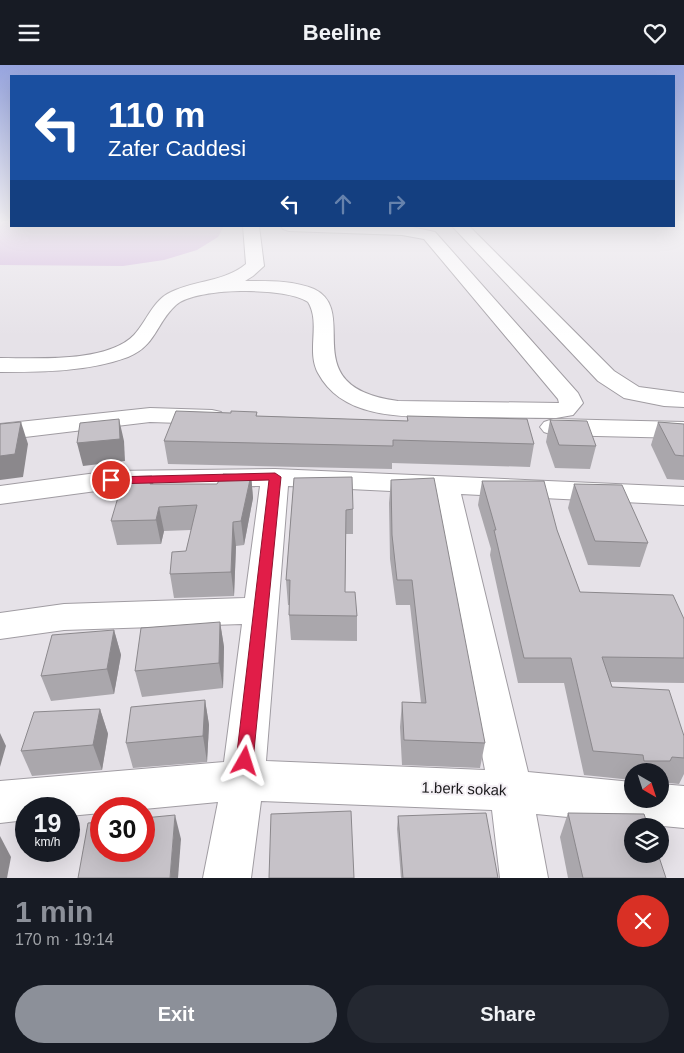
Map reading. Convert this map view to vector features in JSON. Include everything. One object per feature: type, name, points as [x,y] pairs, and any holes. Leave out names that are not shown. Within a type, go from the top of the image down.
[{"type":"street","points":[[0,365],[55,364],[85,361],[113,354],[135,345],[146,334],[171,300],[242,275],[255,266],[254,260]]},
{"type":"street","points":[[204,287],[286,289],[308,293],[316,298],[321,304],[324,359],[327,369],[345,391],[359,400],[378,406],[398,408],[560,411],[569,407],[571,403],[570,398],[451,260]]},
{"type":"street","points":[[463,260],[519,320],[607,428]]},
{"type":"street","points":[[493,260],[606,376],[632,393],[664,399],[684,400]]},
{"type":"street","points":[[0,432],[150,415],[239,417]]},
{"type":"street","points":[[348,421],[684,430]]},
{"type":"street","points":[[227,878],[243,780],[275,477]]},
{"type":"street","points":[[0,495],[111,480],[275,477],[684,496]]},
{"type":"street","points":[[445,486],[512,791],[524,878]]},
{"type":"street","points":[[0,626],[64,617],[261,610]]},
{"type":"street","name":"1.berk sokak","points":[[0,802],[243,780],[512,791],[684,807]]},
{"type":"shaded area","points":[[0,260],[164,260],[123,266],[0,265]]},
{"type":"building","points":[[176,411],[257,412],[256,416],[408,421],[407,416],[527,419],[534,444],[393,440],[393,446],[164,441]]},
{"type":"building","points":[[119,419],[120,439],[77,443],[80,423]]},
{"type":"building","points":[[550,420],[587,421],[596,446],[559,445]]},
{"type":"building","points":[[21,422],[15,454],[0,456],[0,424]]},
{"type":"building","points":[[658,422],[684,424],[684,456],[675,455]]},
{"type":"building","points":[[223,474],[251,475],[241,521],[233,522],[231,572],[170,574],[172,552],[186,551],[197,505],[159,507],[156,520],[111,521],[124,477],[152,476],[150,484],[217,484]]},
{"type":"building","points":[[352,477],[353,509],[346,510],[345,592],[355,592],[357,616],[289,615],[290,580],[286,580],[294,478]]},
{"type":"building","points":[[434,478],[485,743],[404,740],[402,702],[426,703],[412,580],[397,580],[392,535],[391,480]]},
{"type":"building","points":[[482,481],[544,481],[557,530],[580,592],[673,595],[684,619],[684,658],[602,657],[612,687],[669,690],[684,736],[684,758],[672,757],[670,761],[644,761],[643,755],[593,751],[571,658],[524,658],[494,530],[496,530]]},
{"type":"building","points":[[574,484],[622,485],[648,543],[595,541]]},
{"type":"building","points":[[220,622],[219,663],[135,671],[141,628]]},
{"type":"building","points":[[114,630],[107,669],[41,676],[52,635]]},
{"type":"building","points":[[205,700],[203,736],[126,743],[131,707]]},
{"type":"building","points":[[100,709],[93,745],[21,751],[34,712]]},
{"type":"building","points":[[351,811],[354,878],[269,878],[271,814]]},
{"type":"building","points":[[486,813],[498,878],[403,878],[398,816]]},
{"type":"building","points":[[568,813],[644,814],[645,818],[624,818],[624,863],[661,863],[666,878],[583,878]]},
{"type":"building","points":[[175,815],[170,878],[78,878],[88,823],[90,823],[90,862],[155,862],[155,817]]},
{"type":"route","points":[[111,480],[275,477],[245,761]]}]
